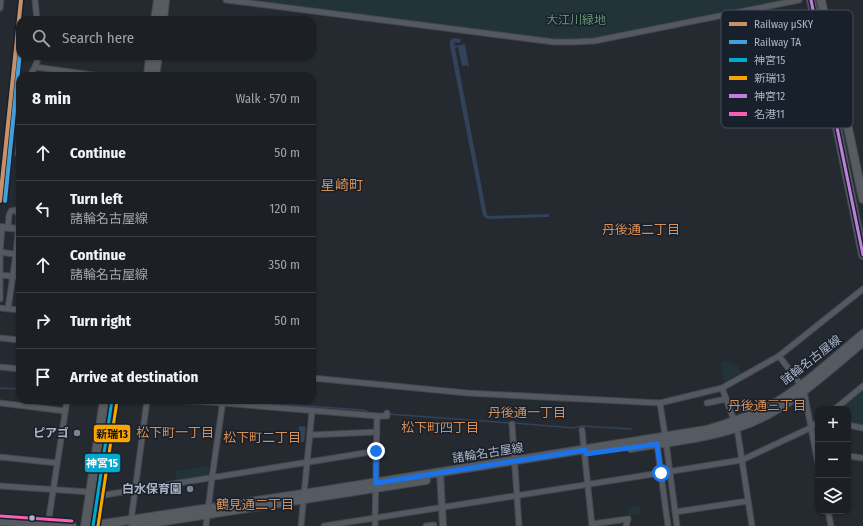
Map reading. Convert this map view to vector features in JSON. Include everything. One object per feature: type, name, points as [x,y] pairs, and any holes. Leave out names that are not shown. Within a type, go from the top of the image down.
[{"type":"highway","points":[[156,16],[158,0]]},
{"type":"highway","points":[[163,16],[165,0]]},
{"type":"highway","points":[[811,0],[813,10]]},
{"type":"highway","points":[[821,0],[823,10]]},
{"type":"highway","points":[[148,72],[150,60]]},
{"type":"highway","points":[[156,72],[157,60]]},
{"type":"highway","points":[[837,128],[863,255]]},
{"type":"highway","points":[[848,128],[863,199]]},
{"type":"highway","points":[[90,526],[104,404]]},
{"type":"highway","points":[[94,494],[111,404]]},
{"type":"main road","name":"諸輪名古屋線","points":[[802,388],[863,334]]},
{"type":"main road","name":"諸輪名古屋線","points":[[90,526],[132,524],[666,439],[710,435],[772,412],[863,342]]},
{"type":"main road","name":"諸輪名古屋線","points":[[585,452],[657,444],[666,439]]},
{"type":"main road","points":[[0,521],[72,526]]},
{"type":"street","points":[[0,8],[1,0]]},
{"type":"street","points":[[35,0],[37,16]]},
{"type":"street","points":[[226,0],[554,42],[594,41],[721,16]]},
{"type":"street","points":[[749,10],[799,0]]},
{"type":"street","points":[[33,72],[39,60]]},
{"type":"street","points":[[36,67],[72,72]]},
{"type":"street","points":[[0,299],[0,252],[4,228],[11,211],[16,210]]},
{"type":"street","points":[[4,228],[16,229]]},
{"type":"street","points":[[0,252],[16,255]]},
{"type":"street","points":[[8,309],[16,263]]},
{"type":"street","points":[[0,275],[16,276]]},
{"type":"street","points":[[316,378],[467,392],[660,403],[722,388],[779,356],[863,289]]},
{"type":"street","points":[[0,308],[16,310]]},
{"type":"street","points":[[0,338],[16,340]]},
{"type":"street","points":[[779,356],[802,388],[815,446]]},
{"type":"street","points":[[0,367],[16,369]]},
{"type":"street","points":[[839,406],[863,386]]},
{"type":"street","points":[[722,388],[735,425],[752,526]]},
{"type":"street","points":[[707,404],[726,399]]},
{"type":"street","points":[[0,403],[65,411]]},
{"type":"street","points":[[660,403],[677,526]]},
{"type":"street","points":[[48,524],[66,404]]},
{"type":"street","points":[[132,524],[135,489],[146,404]]},
{"type":"street","points":[[206,526],[223,404]]},
{"type":"street","points":[[250,404],[377,416],[387,414]]},
{"type":"street","points":[[301,526],[312,411]]},
{"type":"street","points":[[375,526],[377,416]]},
{"type":"street","points":[[512,424],[519,526]]},
{"type":"street","points":[[324,526],[742,460],[815,424]]},
{"type":"street","points":[[851,426],[863,428]]},
{"type":"street","points":[[582,430],[592,525],[628,519],[626,526]]},
{"type":"street","points":[[310,435],[377,432]]},
{"type":"street","points":[[657,444],[668,526]]},
{"type":"street","points":[[0,486],[94,494],[212,478],[376,451]]},
{"type":"street","points":[[851,456],[863,458]]},
{"type":"street","points":[[0,457],[57,462]]},
{"type":"street","points":[[440,475],[444,526]]},
{"type":"street","points":[[675,512],[748,501]]},
{"type":"street","points":[[829,514],[831,526]]},
{"type":"street","points":[[426,526],[434,526]]},
{"type":"green space","name":"大江川緑地","points":[[230,0],[781,0],[732,10],[721,10],[721,12],[594,38],[555,40]]},
{"type":"green space","points":[[722,362],[737,365],[741,373],[724,382]]},
{"type":"green space","points":[[863,388],[863,426],[851,424],[851,406],[841,406]]},
{"type":"green space","points":[[209,466],[210,477],[177,481],[175,471]]},
{"type":"green space","points":[[642,506],[639,514],[629,516],[628,508]]},
{"type":"water","points":[[453,38],[461,39],[460,43],[454,42],[455,46],[465,44],[469,67],[467,65],[462,66],[458,47],[455,48],[487,215],[549,214],[549,217],[488,219],[483,216],[450,46],[450,39],[452,40]]},
{"type":"water","points":[[299,426],[306,427],[304,442],[298,442]]},
{"type":"waterway","points":[[0,388],[16,389]]},
{"type":"waterway","points":[[281,404],[363,410],[369,413],[382,414]]},
{"type":"waterway","points":[[388,414],[510,423]]},
{"type":"waterway","points":[[514,423],[574,428],[581,426],[631,429]]},
{"type":"rail line","name":"μSKY","points":[[19,16],[21,0]]},
{"type":"rail line","name":"μSKY","points":[[0,201],[16,48]]},
{"type":"rail line","name":"TA","points":[[18,72],[19,60]]},
{"type":"rail line","name":"TA","points":[[5,201],[16,92]]},
{"type":"transit line","name":"神宮12","points":[[811,0],[813,10]]},
{"type":"transit line","name":"神宮12","points":[[837,128],[863,255]]},
{"type":"transit line","name":"神宮15","points":[[93,526],[111,404]]},
{"type":"transit line","name":"新瑞13","points":[[98,526],[117,404]]},
{"type":"transit line","name":"名港11","points":[[0,516],[72,521]]},
{"type":"place","name":"ピアゴ","points":[[77,433]]},
{"type":"place","name":"白水保育園","points":[[190,489]]},
{"type":"district","name":"星崎町","points":[[342,185]]},
{"type":"district","name":"丹後通二丁目","points":[[641,229]]},
{"type":"district","name":"丹後通三丁目","points":[[767,405]]},
{"type":"district","name":"丹後通一丁目","points":[[527,412]]},
{"type":"district","name":"松下町四丁目","points":[[440,427]]},
{"type":"district","name":"松下町一丁目","points":[[175,432]]},
{"type":"district","name":"松下町二丁目","points":[[262,437]]},
{"type":"district","name":"鶴見通二丁目","points":[[255,504]]},
{"type":"route","points":[[376,451],[376,483],[585,450],[586,454],[657,444],[661,473]]}]
